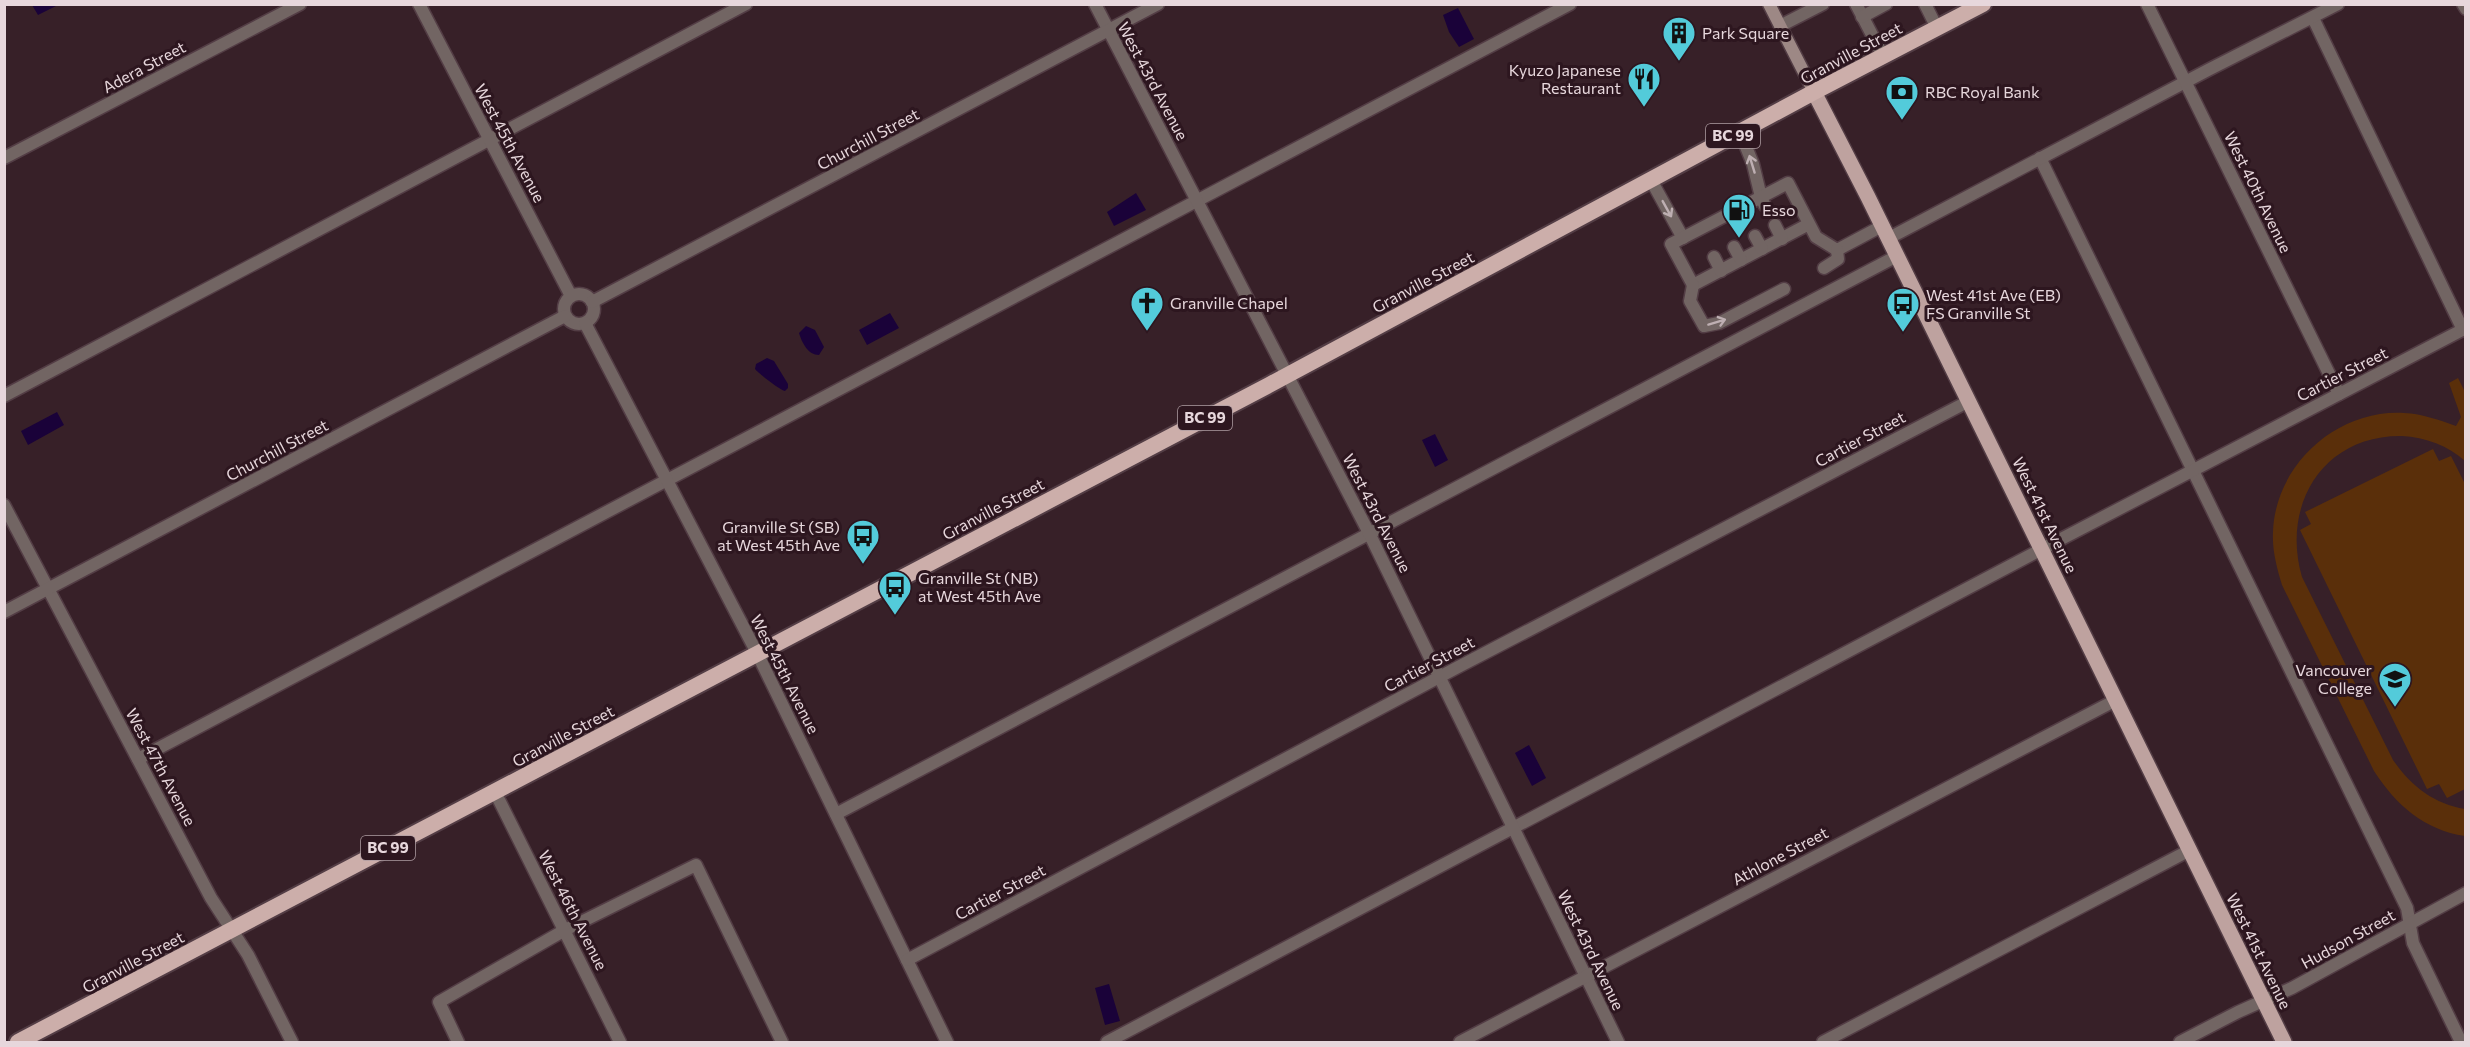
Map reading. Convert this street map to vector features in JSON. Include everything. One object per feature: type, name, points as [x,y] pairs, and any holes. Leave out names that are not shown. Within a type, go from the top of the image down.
[{"type":"highway","name":"Granville Street","points":[[18,1042],[1288,375],[1814,92],[1983,4]]},
{"type":"main road","name":"West 41st Avenue","points":[[1769,4],[1886,232],[2284,1042]]},
{"type":"street","name":"Adera Street","points":[[4,158],[300,4]]},
{"type":"street","name":"West 45th Avenue","points":[[419,4],[571,296]]},
{"type":"street","points":[[4,396],[746,4]]},
{"type":"street","name":"West 43rd Avenue","points":[[1095,4],[1369,533],[1618,1042]]},
{"type":"street","name":"Churchill Street","points":[[592,302],[1158,4]]},
{"type":"street","points":[[138,759],[1570,4]]},
{"type":"street","points":[[1780,26],[1823,4]]},
{"type":"street","points":[[1856,4],[1883,57]]},
{"type":"street","points":[[1862,17],[1886,4]]},
{"type":"street","points":[[1925,4],[1937,28]]},
{"type":"street","name":"West 40th Avenue","points":[[2147,4],[2339,394]]},
{"type":"street","points":[[1837,250],[1886,232],[2040,158],[2338,4]]},
{"type":"street","points":[[2463,4],[2466,9]]},
{"type":"street","points":[[2313,18],[2464,329]]},
{"type":"street","points":[[1740,132],[1753,164],[1763,202]]},
{"type":"street","points":[[2040,158],[2407,908],[2413,943],[2461,1042]]},
{"type":"street","points":[[1651,180],[1683,238]]},
{"type":"street","points":[[1784,289],[1719,323],[1704,326],[1690,301],[1693,285],[1671,244],[1683,238],[1702,234],[1722,224],[1763,202],[1788,183],[1816,237],[1837,250]]},
{"type":"street","points":[[1693,285],[1809,224]]},
{"type":"street","points":[[1775,225],[1782,239]]},
{"type":"street","points":[[1755,236],[1762,249]]},
{"type":"street","points":[[1734,247],[1741,260]]},
{"type":"street","points":[[1824,268],[1838,259],[1837,250]]},
{"type":"street","points":[[836,814],[1897,256]]},
{"type":"street","points":[[1714,257],[1721,271]]},
{"type":"street","points":[[585,295],[592,302],[594,312],[585,323],[576,324],[565,316],[565,303],[571,296],[585,295]]},
{"type":"street","name":"Churchill Street","points":[[4,612],[565,316]]},
{"type":"street","name":"West 45th Avenue","points":[[585,323],[757,653],[947,1042]]},
{"type":"street","name":"Cartier Street","points":[[1107,1042],[2464,329]]},
{"type":"street","name":"Cartier Street","points":[[907,960],[1439,677],[1969,401]]},
{"type":"street","name":"West 47th Avenue","points":[[4,505],[211,898],[248,955],[292,1042]]},
{"type":"street","name":"Athlone Street","points":[[1460,1042],[2116,700]]},
{"type":"street","name":"West 46th Avenue","points":[[495,792],[620,1042]]},
{"type":"street","points":[[1823,1042],[2190,850]]},
{"type":"street","points":[[458,1042],[439,1002],[565,930],[696,865],[782,1042]]},
{"type":"street","name":"Hudson Street","points":[[2180,1042],[2238,1012],[2292,988],[2466,893]]},
{"type":"shaded area","points":[[32,5],[58,5],[38,15]]},
{"type":"shaded area","points":[[1458,8],[1474,39],[1459,47],[1449,32],[1443,15]]},
{"type":"shaded area","points":[[1136,193],[1146,210],[1114,226],[1107,212]]},
{"type":"shaded area","points":[[890,313],[899,328],[867,345],[859,330]]},
{"type":"shaded area","points":[[806,326],[815,330],[824,347],[819,355],[809,351],[802,341],[799,333]]},
{"type":"shaded area","points":[[767,358],[774,361],[788,384],[785,391],[755,369],[756,364]]},
{"type":"shaded area","points":[[2458,378],[2465,392],[2465,461],[2444,447],[2428,440],[2411,437],[2374,439],[2350,447],[2330,461],[2314,479],[2304,500],[2298,524],[2297,550],[2302,577],[2393,760],[2407,778],[2424,792],[2443,803],[2465,809],[2465,836],[2437,828],[2412,814],[2392,795],[2374,771],[2282,585],[2275,559],[2273,539],[2276,507],[2285,485],[2298,464],[2314,446],[2334,431],[2356,420],[2379,414],[2418,415],[2456,426],[2461,417],[2449,383]]},
{"type":"shaded area","points":[[57,412],[64,425],[28,445],[21,431]]},
{"type":"shaded area","points":[[1435,434],[1448,460],[1435,467],[1422,440]]},
{"type":"shaded area","points":[[2433,449],[2439,461],[2451,456],[2466,486],[2465,789],[2447,798],[2439,784],[2427,789],[2300,530],[2311,524],[2305,512]]},
{"type":"shaded area","points":[[1529,745],[1546,778],[1532,786],[1515,753]]},
{"type":"shaded area","points":[[1109,984],[1120,1021],[1105,1025],[1095,988]]},
{"type":"place","name":"Park Square","points":[[1679,62]]},
{"type":"place","name":"Kyuzo Japanese Restaurant","points":[[1644,108]]},
{"type":"place","name":"RBC Royal Bank","points":[[1902,121]]},
{"type":"place","name":"Esso","points":[[1739,239]]},
{"type":"place","name":"Granville Chapel","points":[[1147,332]]},
{"type":"place","name":"West 41st Ave (EB) FS Granville St","points":[[1903,333]]},
{"type":"place","name":"Granville St (SB) at West 45th Ave","points":[[863,565]]},
{"type":"place","name":"Granville St (NB) at West 45th Ave","points":[[895,616]]},
{"type":"place","name":"Vancouver College","points":[[2395,708]]}]
